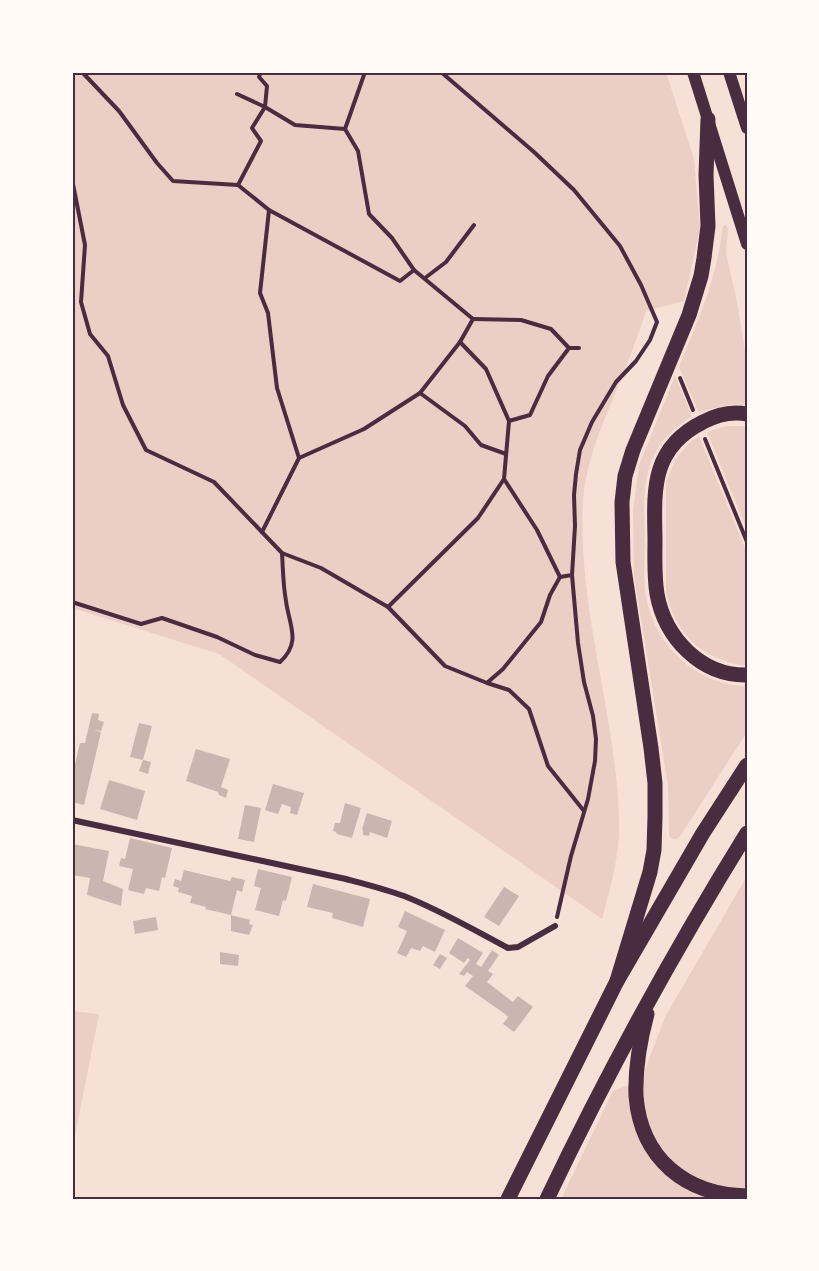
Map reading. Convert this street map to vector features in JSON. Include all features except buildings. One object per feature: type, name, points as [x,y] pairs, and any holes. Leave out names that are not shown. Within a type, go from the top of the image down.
[{"type":"main road","points":[[693,72],[747,244]]},
{"type":"main road","points":[[729,72],[747,128]]},
{"type":"main road","points":[[617,981],[644,893],[654,850],[655,783],[623,562],[622,502],[625,476],[633,450],[689,315],[700,276],[708,226],[706,176],[708,118]]},
{"type":"main road","points":[[747,414],[725,414],[711,418],[680,436],[659,468],[654,499],[655,579],[660,607],[667,627],[681,645],[698,660],[721,672],[747,675]]},
{"type":"main road","points":[[508,1199],[617,981],[703,833],[747,765]]},
{"type":"main road","points":[[547,1199],[576,1136],[652,993],[747,833]]},
{"type":"main road","points":[[652,993],[637,1068],[636,1096],[648,1140],[662,1163],[681,1179],[719,1194],[747,1197]]},
{"type":"street","points":[[72,819],[377,887],[434,909],[508,948],[518,946],[555,926]]},
{"type":"path","points":[[82,72],[119,111],[173,181],[238,185],[269,210],[400,281],[414,270]]},
{"type":"path","points":[[238,185],[261,141],[252,129],[265,107],[267,86],[259,77],[261,72]]},
{"type":"path","points":[[365,72],[345,129],[358,152],[369,214],[392,238],[414,270],[473,319],[520,320],[551,329],[569,348],[579,348]]},
{"type":"path","points":[[441,72],[534,152],[574,190],[620,246],[641,285],[657,322],[650,340],[636,361],[616,382],[592,422],[580,450],[574,495],[572,575],[579,652],[596,740],[595,761],[555,926]]},
{"type":"path","points":[[237,94],[295,125],[345,129]]},
{"type":"path","points":[[72,179],[85,245],[81,302],[90,334],[108,356],[123,405],[146,450],[214,482],[282,553],[321,568],[388,607],[446,666],[509,690],[529,709],[548,766],[584,812]]},
{"type":"path","points":[[269,210],[260,293],[268,313],[277,388],[299,458]]},
{"type":"path","points":[[425,278],[446,262],[474,225]]},
{"type":"path","points":[[262,532],[299,458],[364,429],[420,393],[460,342],[473,319]]},
{"type":"path","points":[[388,607],[478,518],[504,479],[509,421],[486,369],[460,342]]},
{"type":"path","points":[[509,421],[530,415],[548,376],[569,348]]},
{"type":"path","points":[[420,393],[465,426],[481,445],[506,454]]},
{"type":"path","points":[[504,479],[537,530],[560,577]]},
{"type":"path","points":[[72,602],[141,624],[162,618],[218,637],[255,655],[280,662],[290,654],[293,630],[286,602],[282,553]]},
{"type":"path","points":[[560,577],[572,575]]},
{"type":"path","points":[[487,683],[502,669],[540,622],[550,595],[560,577]]},
{"type":"shaded area","points":[[72,72],[666,72],[694,159],[700,229],[684,301],[646,311],[594,447],[583,500],[586,579],[611,737],[619,816],[617,855],[602,919],[219,654],[72,608]]},
{"type":"shaded area","points":[[724,225],[728,228],[726,253],[745,351],[747,351],[747,405],[723,406],[699,413],[679,367],[711,282]]},
{"type":"shaded area","points":[[675,376],[692,416],[675,428],[661,443],[647,474],[644,505],[645,592],[655,625],[663,639],[686,664],[715,680],[747,686],[747,732],[681,835],[674,839],[669,834],[668,786],[634,576],[633,510],[639,465]]},
{"type":"shaded area","points":[[726,426],[747,426],[747,530],[707,432]]},
{"type":"shaded area","points":[[699,436],[747,553],[747,666],[717,658],[694,643],[677,621],[666,592],[666,482],[675,460],[690,442]]},
{"type":"shaded area","points":[[747,876],[747,1199],[561,1199],[613,1091],[641,1080],[665,1017]]},
{"type":"shaded area","points":[[72,1011],[99,1014],[72,1151]]}]
